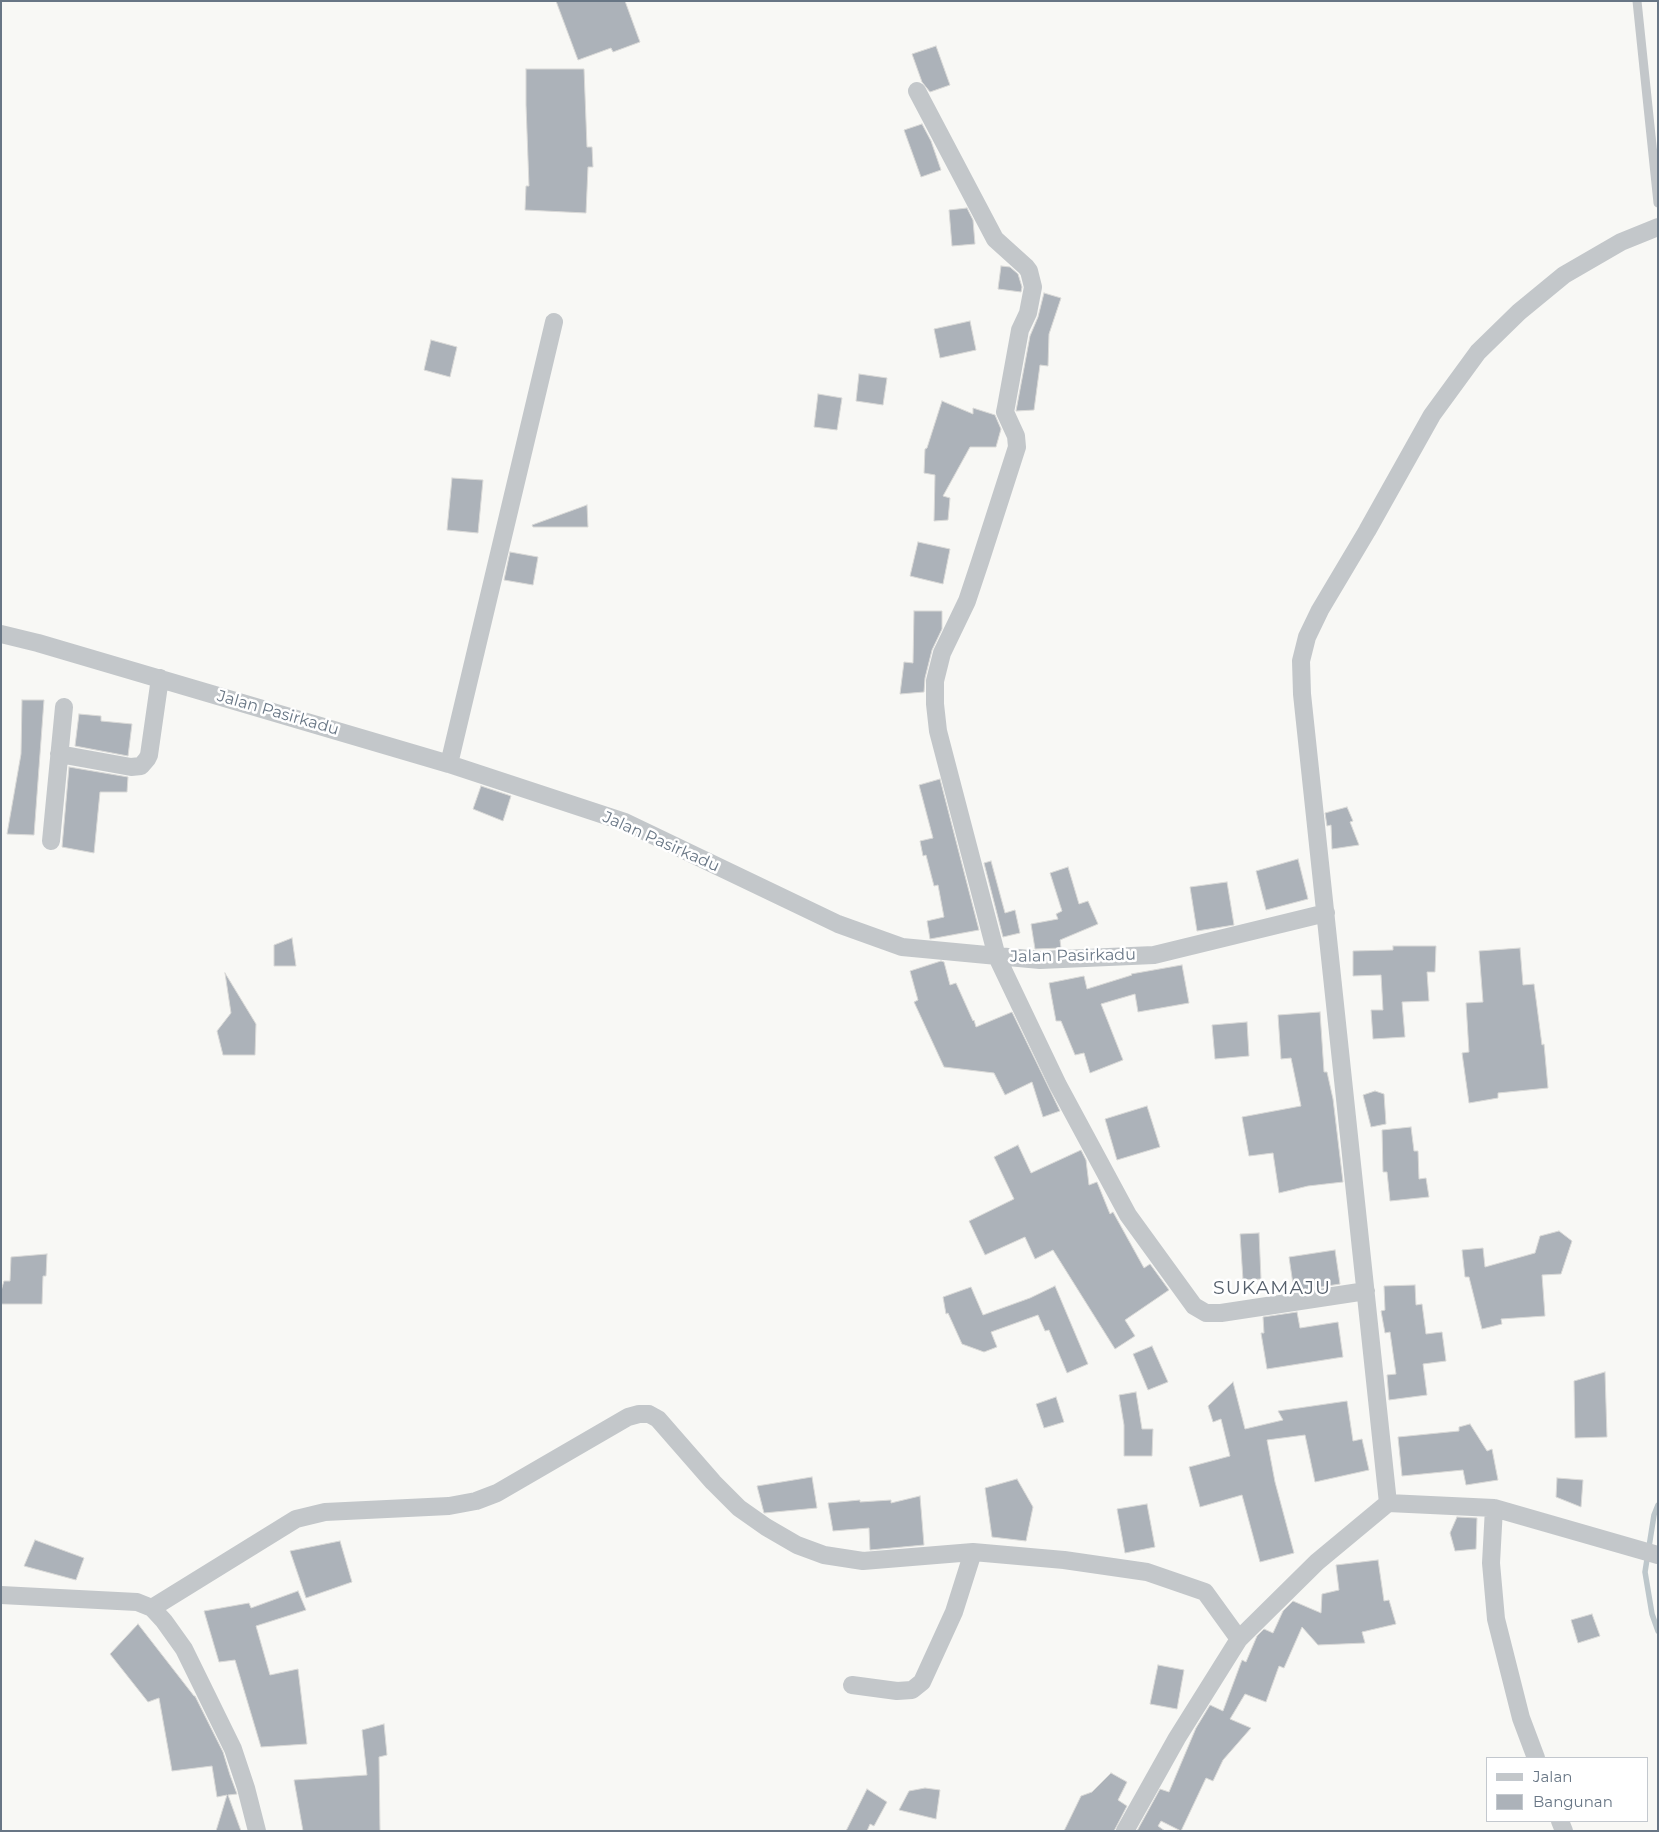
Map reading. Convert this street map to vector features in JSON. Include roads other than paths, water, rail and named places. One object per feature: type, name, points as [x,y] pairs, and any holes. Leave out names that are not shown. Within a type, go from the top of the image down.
[{"type":"street","points":[[917,91],[995,239],[1026,267],[1033,287],[1028,313],[1020,330],[1005,412],[1016,436],[1016,447],[967,601],[942,652],[935,681],[938,731],[997,957],[1058,1085],[1128,1215],[1194,1306],[1206,1313],[1221,1313],[1366,1291]]},
{"type":"street","points":[[1388,1503],[1302,694],[1301,661],[1307,636],[1320,610],[1432,415],[1478,352],[1519,312],[1564,275],[1621,242],[1658,227]]},
{"type":"street","points":[[449,764],[554,322]]},
{"type":"street","name":"Jalan Pasirkadu","points":[[1,634],[160,678],[449,764],[625,822],[838,924],[902,947],[1040,960],[1154,955],[1326,913]]},
{"type":"street","points":[[59,754],[131,767],[141,766],[149,755],[160,678]]},
{"type":"street","points":[[52,841],[64,707]]},
{"type":"street","points":[[152,1608],[296,1520],[325,1512],[449,1506],[476,1501],[497,1493],[628,1417],[638,1414],[649,1414],[658,1419],[713,1482],[739,1508],[797,1545],[824,1555],[863,1561],[973,1552],[1064,1560],[1146,1572],[1205,1592],[1239,1639]]},
{"type":"street","points":[[1125,1831],[1177,1738],[1239,1639],[1317,1562],[1388,1503],[1494,1508],[1658,1554]]},
{"type":"street","points":[[1494,1508],[1492,1563],[1496,1619],[1522,1718],[1536,1757]]},
{"type":"street","points":[[852,1684],[897,1691],[912,1690],[922,1682],[954,1612],[973,1552]]},
{"type":"street","points":[[1,1595],[137,1602],[152,1608],[184,1648],[233,1749],[246,1788],[257,1831]]},
{"type":"lane","points":[[1637,1],[1658,203]]},
{"type":"waterway","points":[[1658,1505],[1654,1515],[1645,1572],[1652,1614],[1658,1631]]},
{"type":"district","name":"SUKAMAJU","points":[[1272,1288]]}]
